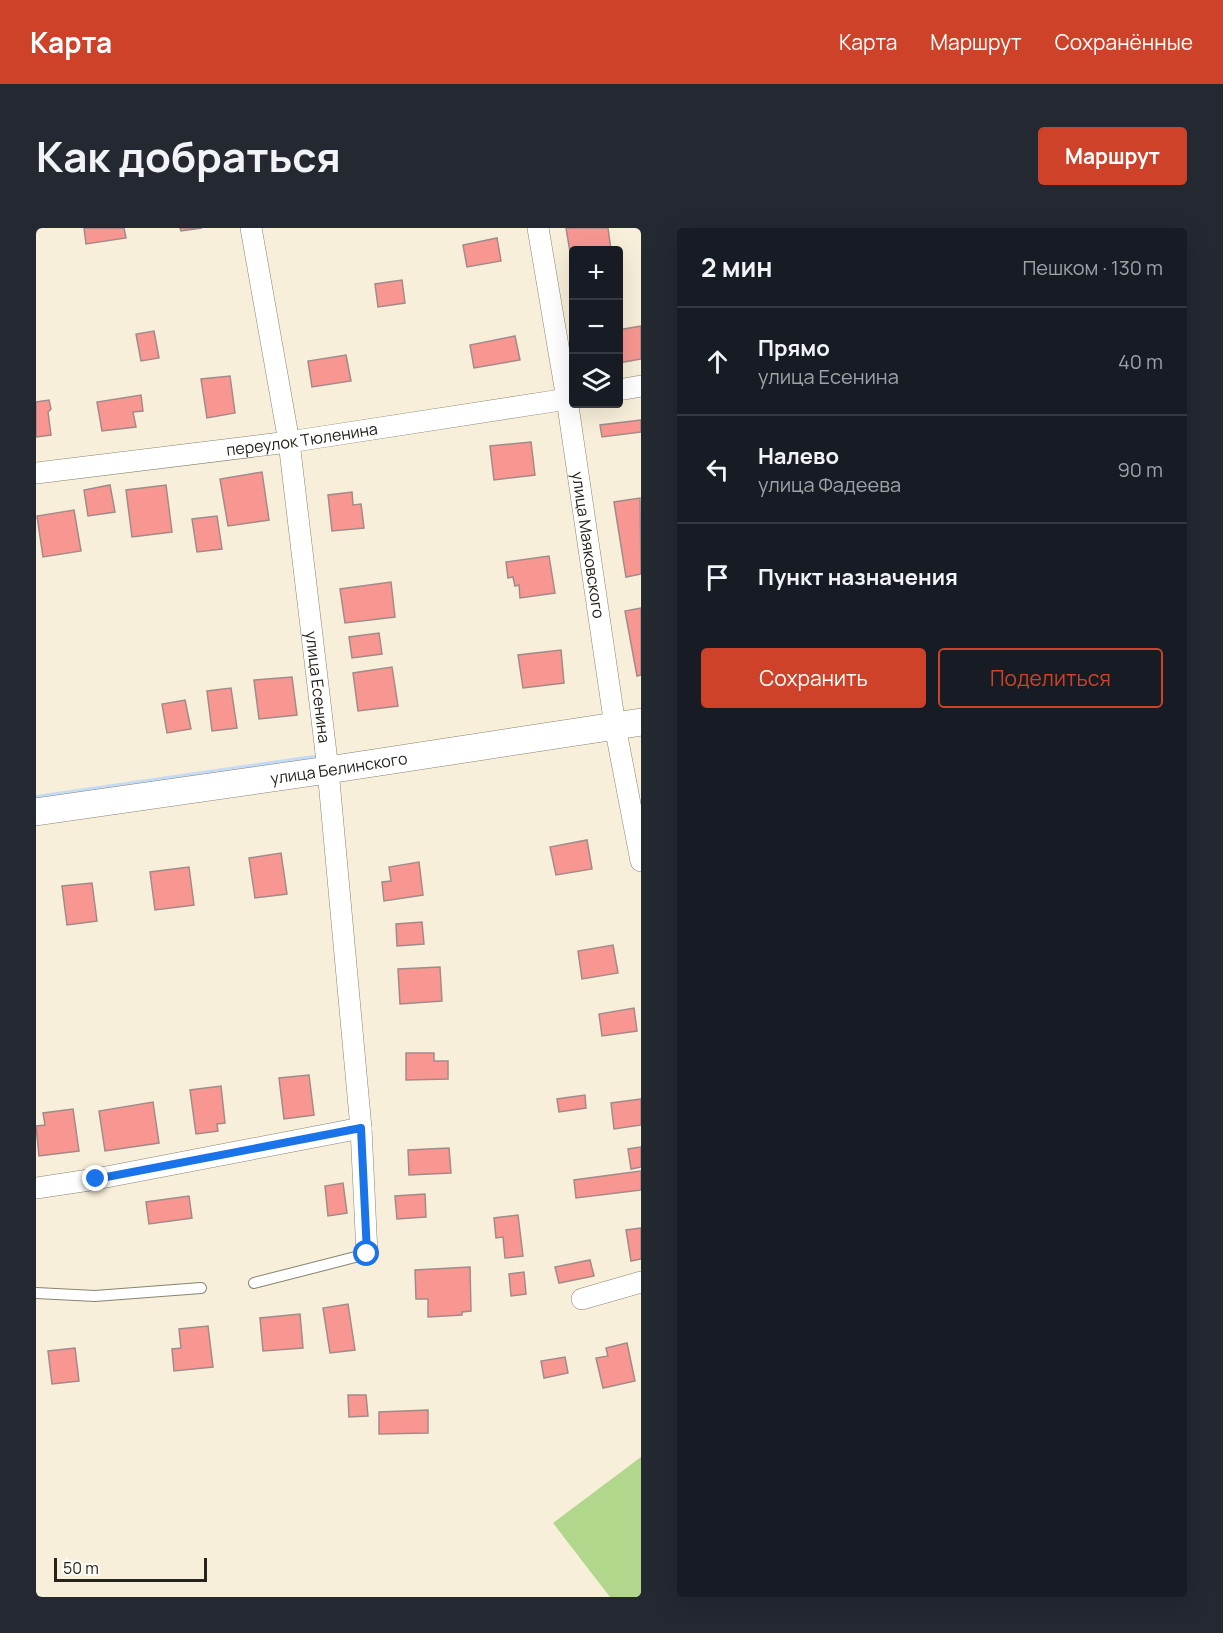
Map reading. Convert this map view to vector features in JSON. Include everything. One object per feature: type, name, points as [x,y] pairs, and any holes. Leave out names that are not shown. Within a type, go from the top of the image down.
[{"type":"street","name":"улица Есенина","points":[[251,228],[289,442],[328,770],[361,1128],[367,1254]]},
{"type":"street","name":"улица Маяковского","points":[[538,228],[569,393]]},
{"type":"street","points":[[623,389],[641,387]]},
{"type":"street","name":"переулок Тюленина","points":[[36,473],[289,442],[569,398]]},
{"type":"street","name":"улица Маяковского","points":[[572,408],[628,724],[641,861]]},
{"type":"street","name":"улица Белинского","points":[[36,812],[628,724]]},
{"type":"street","points":[[36,1188],[96,1179],[361,1128]]},
{"type":"street","points":[[582,1299],[641,1282]]},
{"type":"lane","points":[[254,1284],[367,1254]]},
{"type":"lane","points":[[36,1293],[95,1296],[201,1288]]},
{"type":"green space","points":[[641,1457],[641,1597],[610,1597],[553,1523]]},
{"type":"building","points":[[84,228],[124,228],[126,238],[86,244]]},
{"type":"building","points":[[180,228],[202,228],[181,231]]},
{"type":"building","points":[[566,228],[608,228],[610,246],[569,246]]},
{"type":"building","points":[[497,238],[501,261],[467,267],[463,245]]},
{"type":"building","points":[[402,280],[405,303],[378,307],[375,284]]},
{"type":"building","points":[[641,326],[641,359],[623,362],[623,329]]},
{"type":"building","points":[[154,331],[159,358],[141,361],[136,334]]},
{"type":"building","points":[[515,336],[520,360],[474,368],[470,345]]},
{"type":"building","points":[[346,355],[351,381],[312,387],[308,361]]},
{"type":"building","points":[[230,376],[235,413],[207,418],[201,379]]},
{"type":"building","points":[[141,395],[143,411],[133,412],[136,427],[102,431],[97,402]]},
{"type":"building","points":[[49,400],[51,435],[36,437],[36,402]]},
{"type":"building","points":[[641,420],[641,432],[602,437],[600,425]]},
{"type":"building","points":[[531,442],[535,475],[494,480],[490,446]]},
{"type":"building","points":[[262,472],[269,520],[228,526],[220,479]]},
{"type":"building","points":[[110,485],[115,512],[88,516],[84,490]]},
{"type":"building","points":[[166,485],[172,532],[132,537],[126,490]]},
{"type":"building","points":[[352,492],[353,505],[361,504],[364,528],[332,531],[328,495]]},
{"type":"building","points":[[640,498],[641,574],[626,577],[614,502]]},
{"type":"building","points":[[74,510],[81,551],[43,557],[37,516]]},
{"type":"building","points":[[217,516],[222,549],[197,552],[192,519]]},
{"type":"building","points":[[549,556],[555,593],[520,598],[519,585],[515,586],[513,577],[508,578],[506,562]]},
{"type":"building","points":[[391,582],[395,617],[345,623],[340,589]]},
{"type":"building","points":[[641,608],[641,675],[637,676],[625,611]]},
{"type":"building","points":[[379,633],[382,654],[352,658],[349,637]]},
{"type":"building","points":[[561,650],[564,683],[523,688],[518,655]]},
{"type":"building","points":[[392,667],[398,706],[358,711],[353,673]]},
{"type":"building","points":[[292,677],[297,715],[259,719],[254,680]]},
{"type":"building","points":[[231,688],[237,728],[212,731],[207,691]]},
{"type":"building","points":[[185,700],[191,729],[167,733],[162,704]]},
{"type":"building","points":[[587,840],[592,869],[556,875],[550,847]]},
{"type":"building","points":[[281,853],[287,894],[255,898],[249,858]]},
{"type":"building","points":[[419,862],[423,895],[384,901],[382,882],[391,881],[389,867]]},
{"type":"building","points":[[189,867],[194,905],[155,910],[150,872]]},
{"type":"building","points":[[92,883],[97,921],[67,925],[62,886]]},
{"type":"building","points":[[422,922],[424,944],[397,946],[396,924]]},
{"type":"building","points":[[613,945],[618,973],[582,979],[578,951]]},
{"type":"building","points":[[440,967],[442,1001],[400,1004],[398,969]]},
{"type":"building","points":[[634,1008],[637,1031],[602,1036],[599,1014]]},
{"type":"building","points":[[406,1053],[434,1053],[434,1061],[448,1061],[448,1079],[406,1080]]},
{"type":"building","points":[[309,1075],[314,1115],[284,1119],[279,1078]]},
{"type":"building","points":[[221,1086],[225,1123],[217,1124],[218,1131],[196,1134],[190,1090]]},
{"type":"building","points":[[585,1095],[586,1108],[559,1112],[557,1099]]},
{"type":"building","points":[[641,1099],[641,1125],[614,1129],[611,1103]]},
{"type":"building","points":[[153,1102],[159,1143],[105,1151],[99,1111]]},
{"type":"building","points":[[73,1109],[79,1151],[39,1156],[36,1126],[45,1125],[43,1113]]},
{"type":"building","points":[[641,1147],[641,1167],[631,1169],[628,1149]]},
{"type":"building","points":[[449,1148],[451,1173],[409,1175],[408,1150]]},
{"type":"building","points":[[641,1171],[641,1190],[576,1198],[574,1180]]},
{"type":"building","points":[[343,1183],[347,1213],[328,1216],[325,1186]]},
{"type":"building","points":[[425,1194],[426,1217],[397,1219],[395,1196]]},
{"type":"building","points":[[189,1196],[192,1218],[149,1224],[146,1202]]},
{"type":"building","points":[[518,1215],[523,1256],[505,1258],[503,1237],[496,1238],[494,1218]]},
{"type":"building","points":[[641,1228],[641,1259],[631,1261],[626,1230]]},
{"type":"building","points":[[590,1260],[594,1276],[559,1283],[555,1267]]},
{"type":"building","points":[[470,1267],[471,1311],[462,1312],[462,1315],[428,1317],[428,1299],[416,1299],[415,1270]]},
{"type":"building","points":[[524,1272],[526,1294],[511,1296],[509,1274]]},
{"type":"building","points":[[348,1304],[355,1350],[330,1353],[323,1308]]},
{"type":"building","points":[[300,1314],[303,1348],[263,1351],[260,1318]]},
{"type":"building","points":[[208,1326],[213,1367],[174,1371],[172,1349],[181,1348],[179,1329]]},
{"type":"building","points":[[627,1343],[635,1381],[603,1388],[596,1358],[608,1356],[606,1348]]},
{"type":"building","points":[[75,1348],[79,1381],[52,1384],[48,1351]]},
{"type":"building","points":[[565,1357],[568,1373],[544,1378],[541,1361]]},
{"type":"building","points":[[348,1395],[366,1395],[368,1416],[349,1417]]},
{"type":"building","points":[[428,1410],[428,1433],[379,1434],[379,1412]]},
{"type":"waterway","points":[[36,798],[321,757]]},
{"type":"route","points":[[96,1179],[361,1128],[367,1254]]}]
